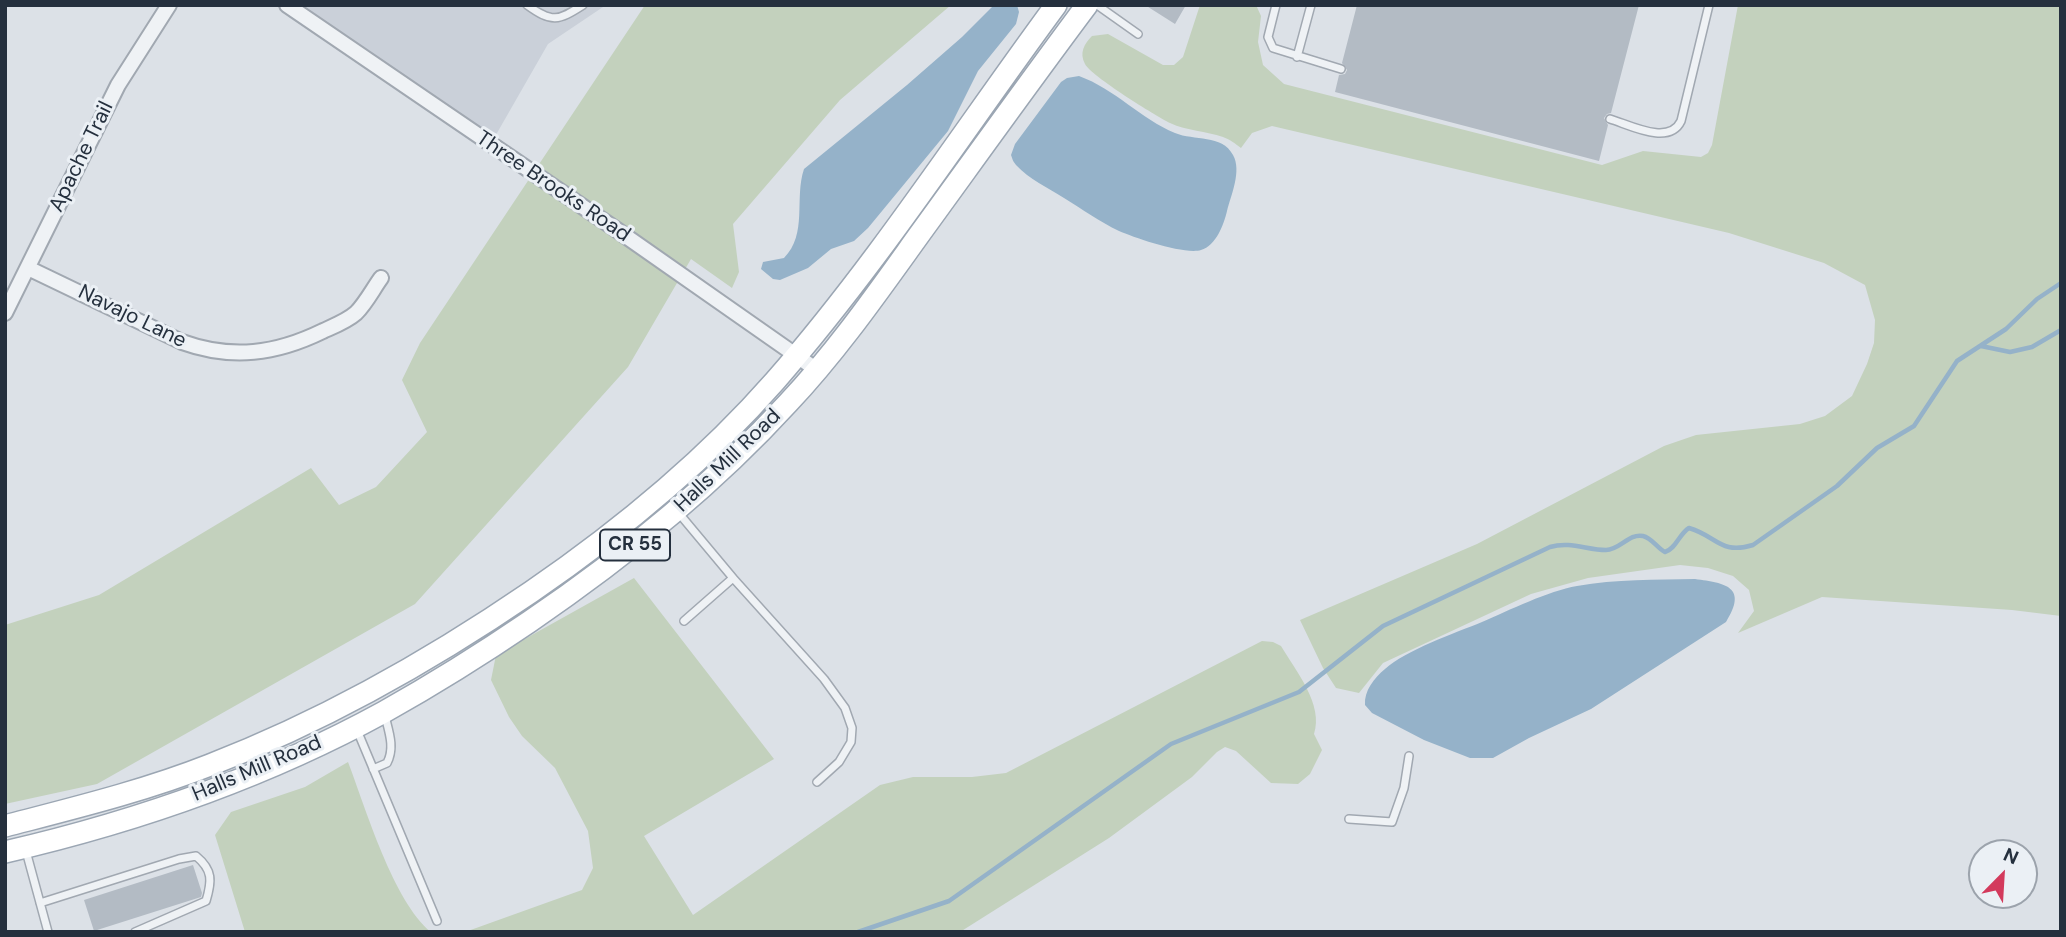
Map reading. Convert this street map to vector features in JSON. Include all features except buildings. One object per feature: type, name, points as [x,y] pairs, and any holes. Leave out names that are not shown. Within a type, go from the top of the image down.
[{"type":"main road","name":"Halls Mill Road","points":[[5,826],[97,802],[207,766],[316,719],[431,657],[542,584],[633,517],[726,433],[797,355],[858,279],[1056,5]]},
{"type":"main road","name":"Halls Mill Road","points":[[15,849],[170,805],[266,767],[355,727],[443,677],[557,603],[623,555],[742,450],[817,370],[880,289],[1087,5]]},
{"type":"main road","points":[[880,289],[877,277],[914,222],[917,215],[916,200]]},
{"type":"street","name":"Apache Trail","points":[[5,313],[118,85],[169,5]]},
{"type":"street","name":"Three Brooks Road","points":[[287,5],[817,370]]},
{"type":"street","name":"Navajo Lane","points":[[28,268],[182,342],[208,351],[239,354],[286,347],[342,322],[356,313],[381,278]]},
{"type":"lane","points":[[527,5],[541,15],[558,19],[583,5]]},
{"type":"lane","points":[[1097,5],[1138,34]]},
{"type":"lane","points":[[1276,5],[1268,34],[1270,44],[1278,51],[1341,69]]},
{"type":"lane","points":[[1297,57],[1311,5]]},
{"type":"lane","points":[[1610,119],[1656,132],[1675,131],[1681,121],[1709,5]]},
{"type":"lane","points":[[676,511],[824,679],[845,708],[852,728],[851,742],[839,762],[817,782]]},
{"type":"lane","points":[[684,621],[733,578]]},
{"type":"lane","points":[[373,769],[387,763],[391,755],[391,738],[384,712]]},
{"type":"lane","points":[[355,727],[437,921]]},
{"type":"lane","points":[[1349,819],[1392,822],[1404,788],[1409,757]]},
{"type":"lane","points":[[15,849],[40,903],[48,932]]},
{"type":"lane","points":[[40,903],[179,859],[196,856],[206,864],[211,881],[206,901],[135,932]]},
{"type":"shaded area","points":[[300,5],[606,5],[548,44],[493,140]]},
{"type":"green space","points":[[645,5],[951,5],[840,100],[733,224],[739,272],[732,288],[691,259],[628,367],[415,604],[97,784],[5,804],[5,625],[99,595],[311,468],[339,505],[376,487],[427,432],[402,380],[420,343]]},
{"type":"green space","points":[[1200,5],[1256,5],[1261,16],[1258,42],[1263,65],[1284,84],[1602,165],[1643,151],[1701,157],[1708,153],[1712,145],[1738,5],[2061,5],[2061,616],[1822,597],[1738,633],[1754,611],[1749,590],[1733,576],[1708,568],[1680,565],[1588,578],[1531,594],[1383,663],[1359,693],[1336,688],[1323,668],[1300,620],[1477,544],[1664,446],[1696,435],[1800,424],[1825,416],[1852,396],[1874,343],[1875,320],[1865,285],[1824,263],[1729,233],[1272,126],[1252,133],[1241,148],[1223,137],[1170,123],[1111,86],[1090,70],[1083,60],[1083,49],[1092,36],[1108,34],[1163,65],[1174,65],[1183,57]]},
{"type":"green space","points":[[634,578],[774,759],[644,836],[693,915],[880,785],[913,777],[972,777],[1006,773],[1262,641],[1281,646],[1301,677],[1312,700],[1316,723],[1314,734],[1322,750],[1310,774],[1298,784],[1271,783],[1236,751],[1225,747],[1192,777],[1109,838],[960,932],[465,932],[582,890],[593,868],[588,831],[555,768],[522,736],[509,717],[491,680],[496,655]]},
{"type":"green space","points":[[348,762],[393,877],[417,918],[431,932],[245,932],[215,835],[231,812],[305,787]]},
{"type":"water","points":[[994,5],[1017,5],[1019,12],[1016,24],[978,71],[948,131],[868,228],[854,241],[831,249],[808,268],[780,280],[773,279],[761,269],[763,262],[784,258],[796,238],[804,169],[907,85]]},
{"type":"water","points":[[1079,76],[1104,88],[1175,133],[1215,141],[1228,148],[1235,161],[1235,183],[1221,228],[1206,248],[1194,251],[1172,248],[1119,231],[1039,183],[1015,163],[1011,155],[1015,144],[1061,82]]},
{"type":"water","points":[[1695,579],[1724,585],[1734,594],[1735,601],[1726,622],[1591,709],[1493,758],[1470,758],[1424,740],[1372,713],[1365,705],[1371,685],[1381,673],[1405,655],[1542,596],[1566,588],[1592,584]]},
{"type":"waterway","points":[[858,932],[949,901],[1171,744],[1299,692],[1383,626],[1550,547],[1565,545],[1606,550],[1629,539],[1643,536],[1665,552],[1672,548],[1689,528],[1733,548],[1753,545],[1837,486],[1877,448],[1914,426],[1957,361],[2006,329],[2037,299],[2061,283]]},
{"type":"waterway","points":[[1981,346],[2010,352],[2032,347],[2061,330]]}]
